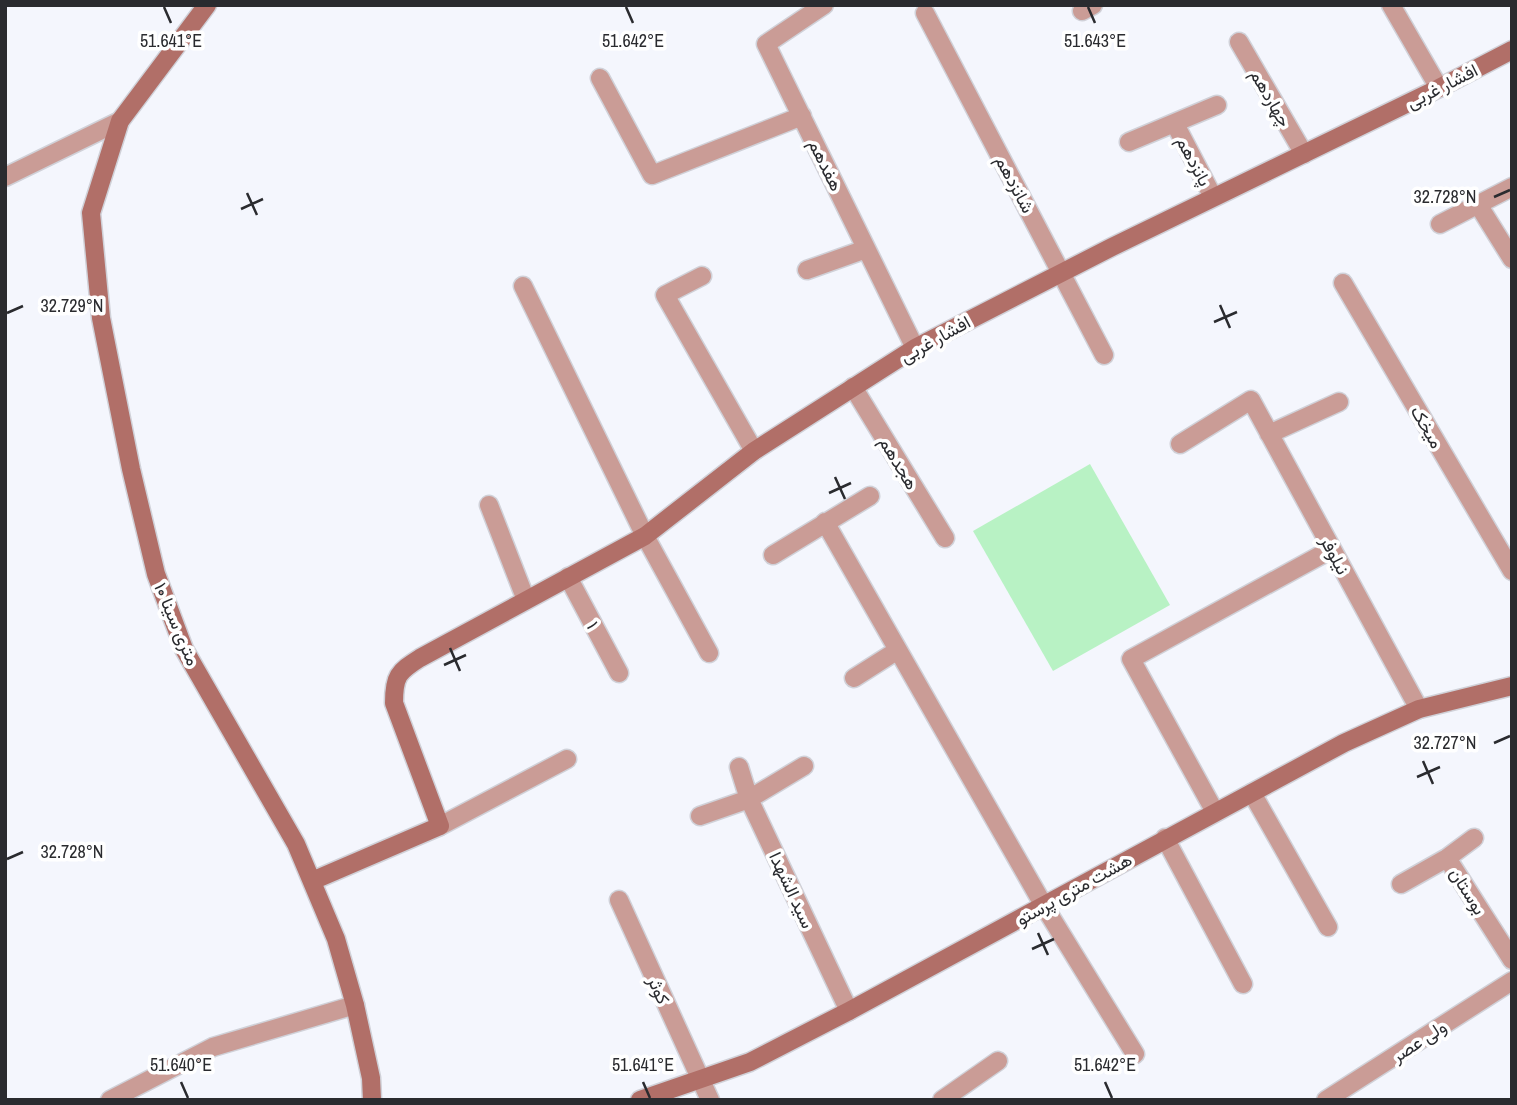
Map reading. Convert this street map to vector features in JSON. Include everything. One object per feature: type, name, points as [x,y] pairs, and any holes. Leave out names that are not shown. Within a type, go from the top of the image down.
[{"type":"street","name":"۱۰ متری سینا","points":[[207,5],[120,121],[91,213],[101,318],[131,469],[156,574],[184,649],[296,844],[336,939],[355,1005],[371,1078],[372,1100]]},
{"type":"street","name":"هفدهم","points":[[824,5],[766,44],[915,348]]},
{"type":"street","points":[[1391,5],[1439,88]]},
{"type":"street","name":"شانزدهم","points":[[926,13],[1104,355]]},
{"type":"street","name":"چهاردهم","points":[[1239,43],[1304,154]]},
{"type":"street","name":"افشار غربی","points":[[440,825],[394,703],[394,684],[401,671],[420,658],[645,536],[754,451],[915,348],[1061,272],[1512,50]]},
{"type":"street","points":[[600,78],[652,175],[802,116]]},
{"type":"street","points":[[1129,142],[1217,105]]},
{"type":"street","points":[[5,177],[120,121]]},
{"type":"street","name":"پانزدهم","points":[[1175,124],[1213,197]]},
{"type":"street","points":[[1440,224],[1512,187]]},
{"type":"street","points":[[1479,206],[1512,259]]},
{"type":"street","points":[[807,270],[866,249]]},
{"type":"street","points":[[702,276],[665,295],[754,451]]},
{"type":"street","name":"میخک","points":[[1343,283],[1512,571]]},
{"type":"street","points":[[523,286],[645,536],[709,653]]},
{"type":"street","name":"هجدهم","points":[[853,387],[945,538]]},
{"type":"street","name":"نیلوفر","points":[[1180,444],[1251,400],[1419,709]]},
{"type":"street","points":[[1269,434],[1339,402]]},
{"type":"street","points":[[773,555],[870,496]]},
{"type":"street","points":[[489,505],[526,600]]},
{"type":"street","points":[[825,522],[1044,906],[1135,1054]]},
{"type":"street","points":[[1215,812],[1131,659],[1332,549]]},
{"type":"street","name":"۱","points":[[568,578],[619,673]]},
{"type":"street","points":[[854,678],[898,650]]},
{"type":"street","name":"هشت متری پرستو","points":[[640,1100],[750,1062],[1344,743],[1419,709],[1512,686]]},
{"type":"street","points":[[312,881],[440,825],[567,759]]},
{"type":"street","points":[[700,816],[749,799],[804,766]]},
{"type":"street","name":"سید الشهدا","points":[[739,767],[749,799],[849,1011]]},
{"type":"street","points":[[1252,793],[1328,927]]},
{"type":"street","points":[[1165,838],[1243,984]]},
{"type":"street","points":[[1401,884],[1447,859],[1474,838]]},
{"type":"street","name":"بوستان","points":[[1447,859],[1512,960]]},
{"type":"street","name":"کوثر","points":[[619,900],[710,1100]]},
{"type":"street","name":"ولی عصر","points":[[1326,1100],[1512,981]]},
{"type":"street","points":[[110,1100],[213,1047],[355,1005]]},
{"type":"street","points":[[942,1100],[998,1061]]},
{"type":"green space","points":[[1090,464],[1170,605],[1053,671],[973,531]]}]
